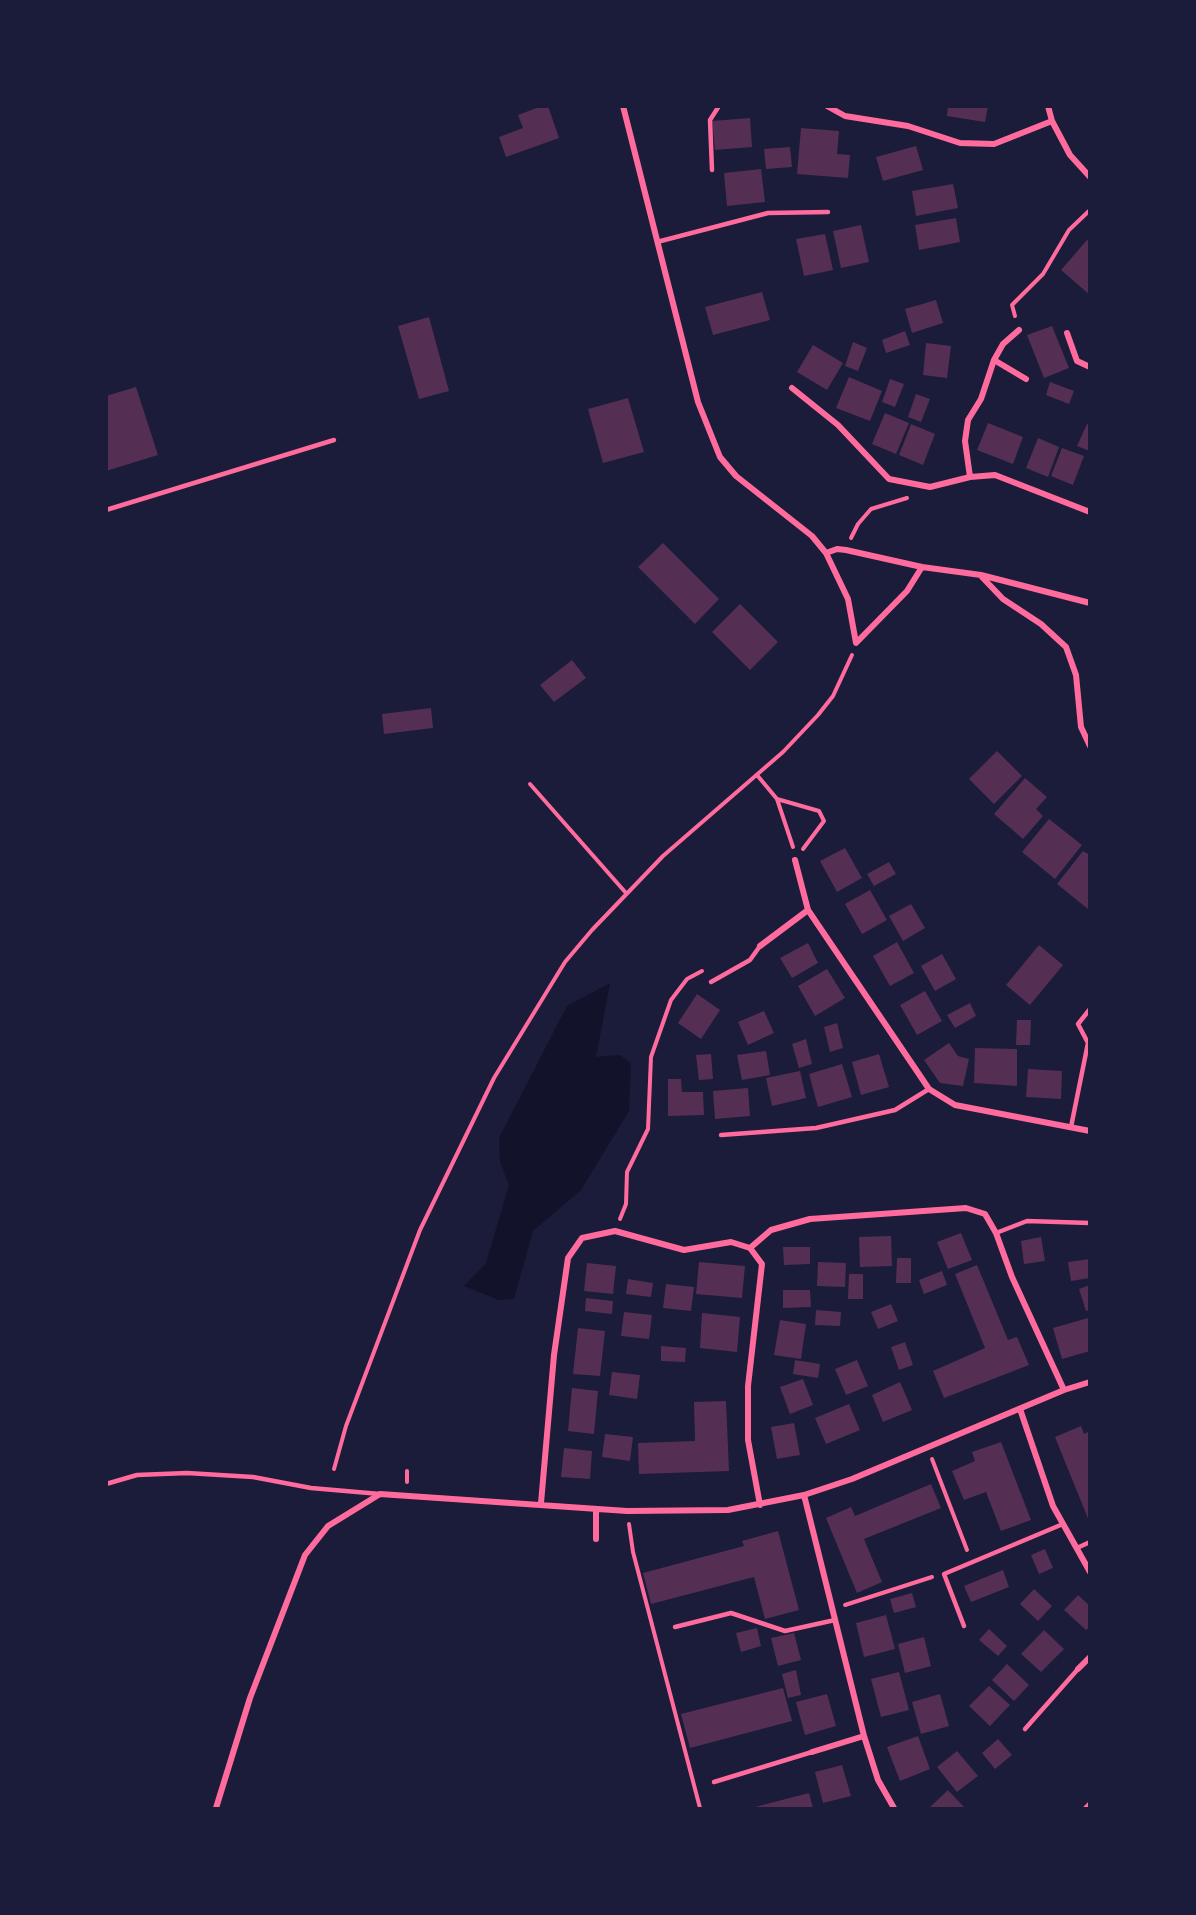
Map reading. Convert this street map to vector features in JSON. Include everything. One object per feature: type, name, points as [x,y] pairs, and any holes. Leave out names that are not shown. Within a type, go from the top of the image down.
[{"type":"street","points":[[623,106],[698,402],[720,457],[736,476],[812,536],[826,553],[848,599],[856,644]]},
{"type":"street","points":[[827,106],[845,116],[908,126],[960,143],[994,144],[1052,121]]},
{"type":"street","points":[[1048,106],[1052,121],[1070,155],[1089,177]]},
{"type":"street","points":[[970,477],[965,441],[968,420],[981,399],[994,360],[1003,344],[1018,330]]},
{"type":"street","points":[[1067,333],[1077,362],[1089,367]]},
{"type":"street","points":[[994,360],[1026,379]]},
{"type":"street","points":[[792,388],[838,425],[889,479],[914,486],[930,487],[970,477],[995,475],[1089,512]]},
{"type":"street","points":[[826,553],[837,549],[846,550],[922,567],[981,575],[1089,603]]},
{"type":"street","points":[[856,644],[901,599],[922,567]]},
{"type":"street","points":[[981,575],[1003,599],[1041,624],[1066,647],[1076,675],[1081,727],[1089,746]]},
{"type":"street","points":[[795,860],[808,910],[929,1089],[955,1106],[1089,1131]]},
{"type":"street","points":[[760,946],[808,910]]},
{"type":"street","points":[[750,1248],[771,1230],[810,1219],[966,1208],[985,1214],[996,1233],[1012,1277],[1064,1390]]},
{"type":"street","points":[[541,1503],[554,1355],[568,1258],[582,1238],[615,1231],[684,1250],[731,1242],[750,1248],[762,1264],[748,1386],[748,1440],[760,1505]]},
{"type":"street","points":[[216,1809],[250,1698],[305,1555],[328,1526],[380,1494],[541,1503],[627,1511],[728,1510],[760,1505],[804,1495],[852,1479],[1064,1390],[1089,1382]]},
{"type":"street","points":[[1020,1409],[1053,1506],[1089,1572]]},
{"type":"street","points":[[804,1495],[864,1736],[878,1780],[894,1809]]},
{"type":"street","points":[[596,1509],[596,1539]]},
{"type":"street","points":[[1078,1669],[1089,1657]]},
{"type":"street","points":[[812,1752],[864,1736]]},
{"type":"lane","points":[[712,170],[710,120],[719,106]]},
{"type":"lane","points":[[656,243],[768,213],[828,212]]},
{"type":"lane","points":[[106,510],[334,440]]},
{"type":"lane","points":[[711,982],[750,960],[760,946]]},
{"type":"lane","points":[[1071,1127],[1088,1043],[1078,1024],[1089,1009]]},
{"type":"lane","points":[[721,1136],[816,1128],[895,1110],[929,1089]]},
{"type":"lane","points":[[996,1233],[1027,1221],[1089,1223]]},
{"type":"lane","points":[[106,1484],[137,1475],[187,1473],[254,1477],[311,1488],[380,1494]]},
{"type":"lane","points":[[964,1626],[944,1574],[1064,1524]]},
{"type":"lane","points":[[1077,1548],[1089,1542]]},
{"type":"lane","points":[[675,1627],[731,1613],[785,1631],[835,1620]]},
{"type":"lane","points":[[1025,1729],[1078,1669]]},
{"type":"lane","points":[[714,1782],[812,1752]]},
{"type":"path","points":[[1018,330],[1012,305],[1043,274],[1069,230],[1089,210]]},
{"type":"path","points":[[846,550],[858,524],[871,509],[903,501],[909,497],[914,486]]},
{"type":"path","points":[[334,1469],[346,1426],[420,1230],[488,1089],[565,962],[626,893],[663,856],[790,744],[833,696],[856,644]]},
{"type":"path","points":[[757,775],[777,799],[793,841]]},
{"type":"path","points":[[530,784],[626,893]]},
{"type":"path","points":[[777,799],[819,810],[824,821],[795,860]]},
{"type":"path","points":[[615,1231],[626,1204],[627,1172],[648,1129],[651,1057],[671,1000],[687,979],[705,969]]},
{"type":"path","points":[[927,1447],[971,1562]]},
{"type":"path","points":[[627,1511],[633,1552],[700,1809]]},
{"type":"path","points":[[833,1610],[903,1585],[944,1574]]},
{"type":"path","points":[[1085,1809],[1089,1803]]},
{"type":"shaded area","points":[[610,983],[596,1057],[620,1055],[631,1063],[629,1111],[581,1190],[533,1231],[514,1299],[499,1300],[464,1286],[486,1263],[509,1185],[500,1162],[499,1138],[567,1006]]},
{"type":"building","points":[[548,106],[559,138],[506,157],[499,137],[523,128],[518,115]]},
{"type":"building","points":[[948,106],[988,106],[985,122],[947,116]]},
{"type":"building","points":[[750,118],[752,147],[715,150],[712,121]]},
{"type":"building","points":[[801,128],[839,131],[837,154],[850,155],[848,178],[797,174]]},
{"type":"building","points":[[916,146],[923,170],[883,181],[876,157]]},
{"type":"building","points":[[790,147],[792,167],[766,169],[764,149]]},
{"type":"building","points":[[761,169],[765,202],[727,206],[724,173]]},
{"type":"building","points":[[953,184],[958,208],[916,216],[912,191]]},
{"type":"building","points":[[956,218],[960,242],[919,250],[915,225]]},
{"type":"building","points":[[861,225],[869,262],[841,268],[833,231]]},
{"type":"building","points":[[825,234],[833,270],[804,276],[796,239]]},
{"type":"building","points":[[1087,240],[1090,242],[1090,295],[1061,270]]},
{"type":"building","points":[[762,292],[770,320],[713,335],[705,307]]},
{"type":"building","points":[[936,300],[943,323],[912,333],[905,309]]},
{"type":"building","points":[[429,317],[449,391],[419,399],[398,326]]},
{"type":"building","points":[[1052,326],[1069,368],[1044,378],[1027,335]]},
{"type":"building","points":[[905,331],[910,345],[886,353],[882,340]]},
{"type":"building","points":[[853,342],[867,348],[858,371],[845,366]]},
{"type":"building","points":[[926,343],[951,346],[947,378],[923,375]]},
{"type":"building","points":[[813,345],[843,363],[827,390],[797,372]]},
{"type":"building","points":[[849,377],[882,391],[870,421],[836,408]]},
{"type":"building","points":[[890,379],[904,384],[895,407],[882,402]]},
{"type":"building","points":[[1050,382],[1074,391],[1069,404],[1046,395]]},
{"type":"building","points":[[136,387],[158,455],[106,471],[106,396]]},
{"type":"building","points":[[916,394],[930,399],[921,422],[908,417]]},
{"type":"building","points":[[628,398],[644,452],[603,463],[588,409]]},
{"type":"building","points":[[885,413],[909,423],[896,454],[872,444]]},
{"type":"building","points":[[988,423],[1023,437],[1013,464],[977,450]]},
{"type":"building","points":[[911,424],[935,434],[923,465],[899,455]]},
{"type":"building","points":[[1087,424],[1090,425],[1090,451],[1077,446]]},
{"type":"building","points":[[1038,438],[1059,447],[1048,477],[1026,468]]},
{"type":"building","points":[[1062,448],[1084,456],[1073,485],[1051,476]]},
{"type":"building","points":[[663,543],[719,599],[695,624],[638,567]]},
{"type":"building","points":[[740,604],[778,642],[750,670],[712,632]]},
{"type":"building","points":[[572,660],[586,678],[554,702],[540,685]]},
{"type":"building","points":[[431,708],[433,728],[384,734],[382,714]]},
{"type":"building","points":[[997,751],[1022,776],[994,804],[969,779]]},
{"type":"building","points":[[1025,778],[1047,797],[1036,809],[1043,816],[1023,839],[994,814]]},
{"type":"building","points":[[1049,819],[1082,845],[1055,879],[1022,852]]},
{"type":"building","points":[[845,848],[862,878],[837,892],[820,861]]},
{"type":"building","points":[[1083,851],[1090,855],[1088,909],[1057,884]]},
{"type":"building","points":[[889,862],[896,874],[874,886],[867,874]]},
{"type":"building","points":[[870,890],[887,920],[862,934],[845,904]]},
{"type":"building","points":[[911,904],[925,928],[903,941],[889,916]]},
{"type":"building","points":[[897,942],[914,973],[890,986],[873,956]]},
{"type":"building","points":[[808,943],[818,963],[792,978],[780,958]]},
{"type":"building","points":[[1039,945],[1063,965],[1030,1005],[1006,985]]},
{"type":"building","points":[[942,954],[956,979],[935,991],[921,966]]},
{"type":"building","points":[[827,969],[845,998],[815,1016],[798,986]]},
{"type":"building","points":[[925,991],[942,1021],[917,1035],[900,1005]]},
{"type":"building","points":[[697,994],[720,1010],[701,1039],[678,1023]]},
{"type":"building","points":[[970,1003],[976,1016],[955,1028],[947,1015]]},
{"type":"building","points":[[764,1011],[774,1033],[748,1045],[738,1022]]},
{"type":"building","points":[[1017,1020],[1031,1020],[1030,1045],[1016,1045]]},
{"type":"building","points":[[837,1023],[843,1048],[830,1052],[824,1027]]},
{"type":"building","points":[[806,1039],[812,1064],[799,1068],[792,1044]]},
{"type":"building","points":[[949,1043],[958,1056],[969,1059],[963,1086],[940,1083],[924,1060]]},
{"type":"building","points":[[975,1048],[1017,1049],[1017,1086],[974,1083]]},
{"type":"building","points":[[766,1051],[770,1075],[742,1080],[737,1055]]},
{"type":"building","points":[[711,1054],[713,1079],[699,1080],[696,1055]]},
{"type":"building","points":[[879,1054],[889,1087],[861,1095],[852,1062]]},
{"type":"building","points":[[842,1064],[852,1097],[818,1107],[809,1074]]},
{"type":"building","points":[[1028,1069],[1062,1071],[1061,1099],[1026,1097]]},
{"type":"building","points":[[800,1071],[806,1098],[772,1106],[766,1078]]},
{"type":"building","points":[[668,1079],[681,1079],[682,1092],[703,1092],[704,1115],[668,1116]]},
{"type":"building","points":[[748,1088],[750,1116],[715,1119],[713,1091]]},
{"type":"building","points":[[961,1233],[972,1260],[948,1269],[937,1242]]},
{"type":"building","points":[[891,1236],[892,1266],[860,1267],[859,1237]]},
{"type":"building","points":[[1041,1237],[1045,1261],[1024,1264],[1021,1241]]},
{"type":"building","points":[[783,1247],[810,1247],[810,1264],[784,1265]]},
{"type":"building","points":[[897,1258],[911,1258],[911,1283],[896,1283]]},
{"type":"building","points":[[1090,1259],[1090,1278],[1071,1281],[1068,1262]]},
{"type":"building","points":[[699,1262],[745,1266],[742,1298],[696,1294]]},
{"type":"building","points":[[818,1262],[846,1263],[845,1287],[817,1286]]},
{"type":"building","points":[[587,1263],[616,1266],[613,1294],[584,1291]]},
{"type":"building","points":[[977,1265],[1008,1340],[1017,1337],[1029,1365],[944,1398],[933,1371],[985,1348],[955,1274]]},
{"type":"building","points":[[942,1271],[947,1285],[924,1294],[919,1280]]},
{"type":"building","points":[[849,1274],[863,1274],[863,1299],[848,1299]]},
{"type":"building","points":[[628,1279],[653,1283],[651,1297],[626,1294]]},
{"type":"building","points":[[666,1284],[694,1287],[691,1311],[663,1308]]},
{"type":"building","points":[[1090,1285],[1090,1310],[1086,1311],[1079,1289]]},
{"type":"building","points":[[783,1290],[810,1290],[811,1307],[783,1308]]},
{"type":"building","points":[[586,1298],[613,1301],[612,1314],[585,1311]]},
{"type":"building","points":[[891,1304],[898,1321],[878,1329],[871,1312]]},
{"type":"building","points":[[816,1310],[841,1312],[840,1326],[815,1325]]},
{"type":"building","points":[[624,1312],[652,1315],[649,1339],[621,1336]]},
{"type":"building","points":[[702,1313],[740,1317],[737,1352],[700,1348]]},
{"type":"building","points":[[1088,1318],[1090,1351],[1062,1359],[1053,1328]]},
{"type":"building","points":[[780,1320],[806,1324],[801,1359],[774,1355]]},
{"type":"building","points":[[578,1328],[605,1331],[600,1376],[573,1374]]},
{"type":"building","points":[[905,1342],[913,1365],[899,1370],[891,1347]]},
{"type":"building","points":[[661,1346],[686,1348],[685,1362],[661,1361]]},
{"type":"building","points":[[795,1360],[820,1364],[818,1378],[793,1374]]},
{"type":"building","points":[[857,1360],[868,1386],[846,1395],[835,1369]]},
{"type":"building","points":[[612,1372],[640,1375],[637,1399],[609,1395]]},
{"type":"building","points":[[803,1379],[813,1405],[790,1414],[780,1387]]},
{"type":"building","points":[[900,1382],[912,1410],[883,1422],[872,1395]]},
{"type":"building","points":[[572,1388],[598,1391],[594,1434],[568,1431]]},
{"type":"building","points":[[726,1401],[729,1471],[639,1474],[638,1443],[695,1441],[694,1402]]},
{"type":"building","points":[[849,1404],[860,1430],[826,1444],[815,1418]]},
{"type":"building","points":[[794,1423],[800,1455],[777,1459],[771,1427]]},
{"type":"building","points":[[1081,1426],[1084,1434],[1090,1431],[1089,1521],[1055,1437]]},
{"type":"building","points":[[605,1434],[633,1437],[630,1461],[602,1457]]},
{"type":"building","points":[[1001,1442],[1031,1520],[1001,1531],[986,1492],[964,1500],[952,1471],[975,1461],[972,1452]]},
{"type":"building","points":[[564,1448],[592,1451],[590,1479],[561,1477]]},
{"type":"building","points":[[931,1484],[941,1508],[864,1539],[882,1582],[857,1593],[826,1518],[851,1507],[855,1516]]},
{"type":"building","points":[[778,1531],[799,1610],[765,1619],[754,1577],[651,1604],[643,1573],[744,1546],[742,1541]]},
{"type":"building","points":[[1045,1549],[1053,1568],[1039,1574],[1031,1555]]},
{"type":"building","points":[[1003,1570],[1009,1587],[971,1602],[964,1586]]},
{"type":"building","points":[[1034,1589],[1052,1606],[1038,1621],[1020,1604]]},
{"type":"building","points":[[912,1593],[916,1607],[894,1613],[890,1599]]},
{"type":"building","points":[[1078,1595],[1090,1606],[1090,1627],[1086,1630],[1064,1610]]},
{"type":"building","points":[[886,1615],[895,1649],[864,1657],[856,1623]]},
{"type":"building","points":[[757,1628],[761,1646],[741,1652],[736,1633]]},
{"type":"building","points":[[989,1629],[1007,1646],[998,1656],[979,1640]]},
{"type":"building","points":[[1044,1630],[1064,1649],[1041,1672],[1021,1654]]},
{"type":"building","points":[[794,1633],[801,1660],[778,1666],[771,1638]]},
{"type":"building","points":[[924,1637],[931,1666],[905,1673],[898,1644]]},
{"type":"building","points":[[1007,1664],[1029,1685],[1014,1701],[992,1680]]},
{"type":"building","points":[[796,1670],[801,1695],[788,1698],[782,1674]]},
{"type":"building","points":[[899,1672],[909,1710],[881,1717],[871,1679]]},
{"type":"building","points":[[989,1686],[1010,1705],[990,1726],[969,1706]]},
{"type":"building","points":[[783,1688],[792,1721],[690,1748],[681,1714]]},
{"type":"building","points":[[827,1694],[836,1726],[805,1735],[796,1702]]},
{"type":"building","points":[[940,1694],[949,1726],[921,1734],[912,1702]]},
{"type":"building","points":[[918,1736],[930,1769],[900,1781],[887,1747]]},
{"type":"building","points":[[998,1739],[1012,1755],[995,1769],[982,1753]]},
{"type":"building","points":[[957,1751],[978,1776],[957,1792],[937,1767]]},
{"type":"building","points":[[842,1765],[851,1796],[823,1803],[815,1772]]},
{"type":"building","points":[[948,1790],[965,1808],[929,1808]]},
{"type":"building","points":[[809,1793],[813,1808],[751,1808]]}]
